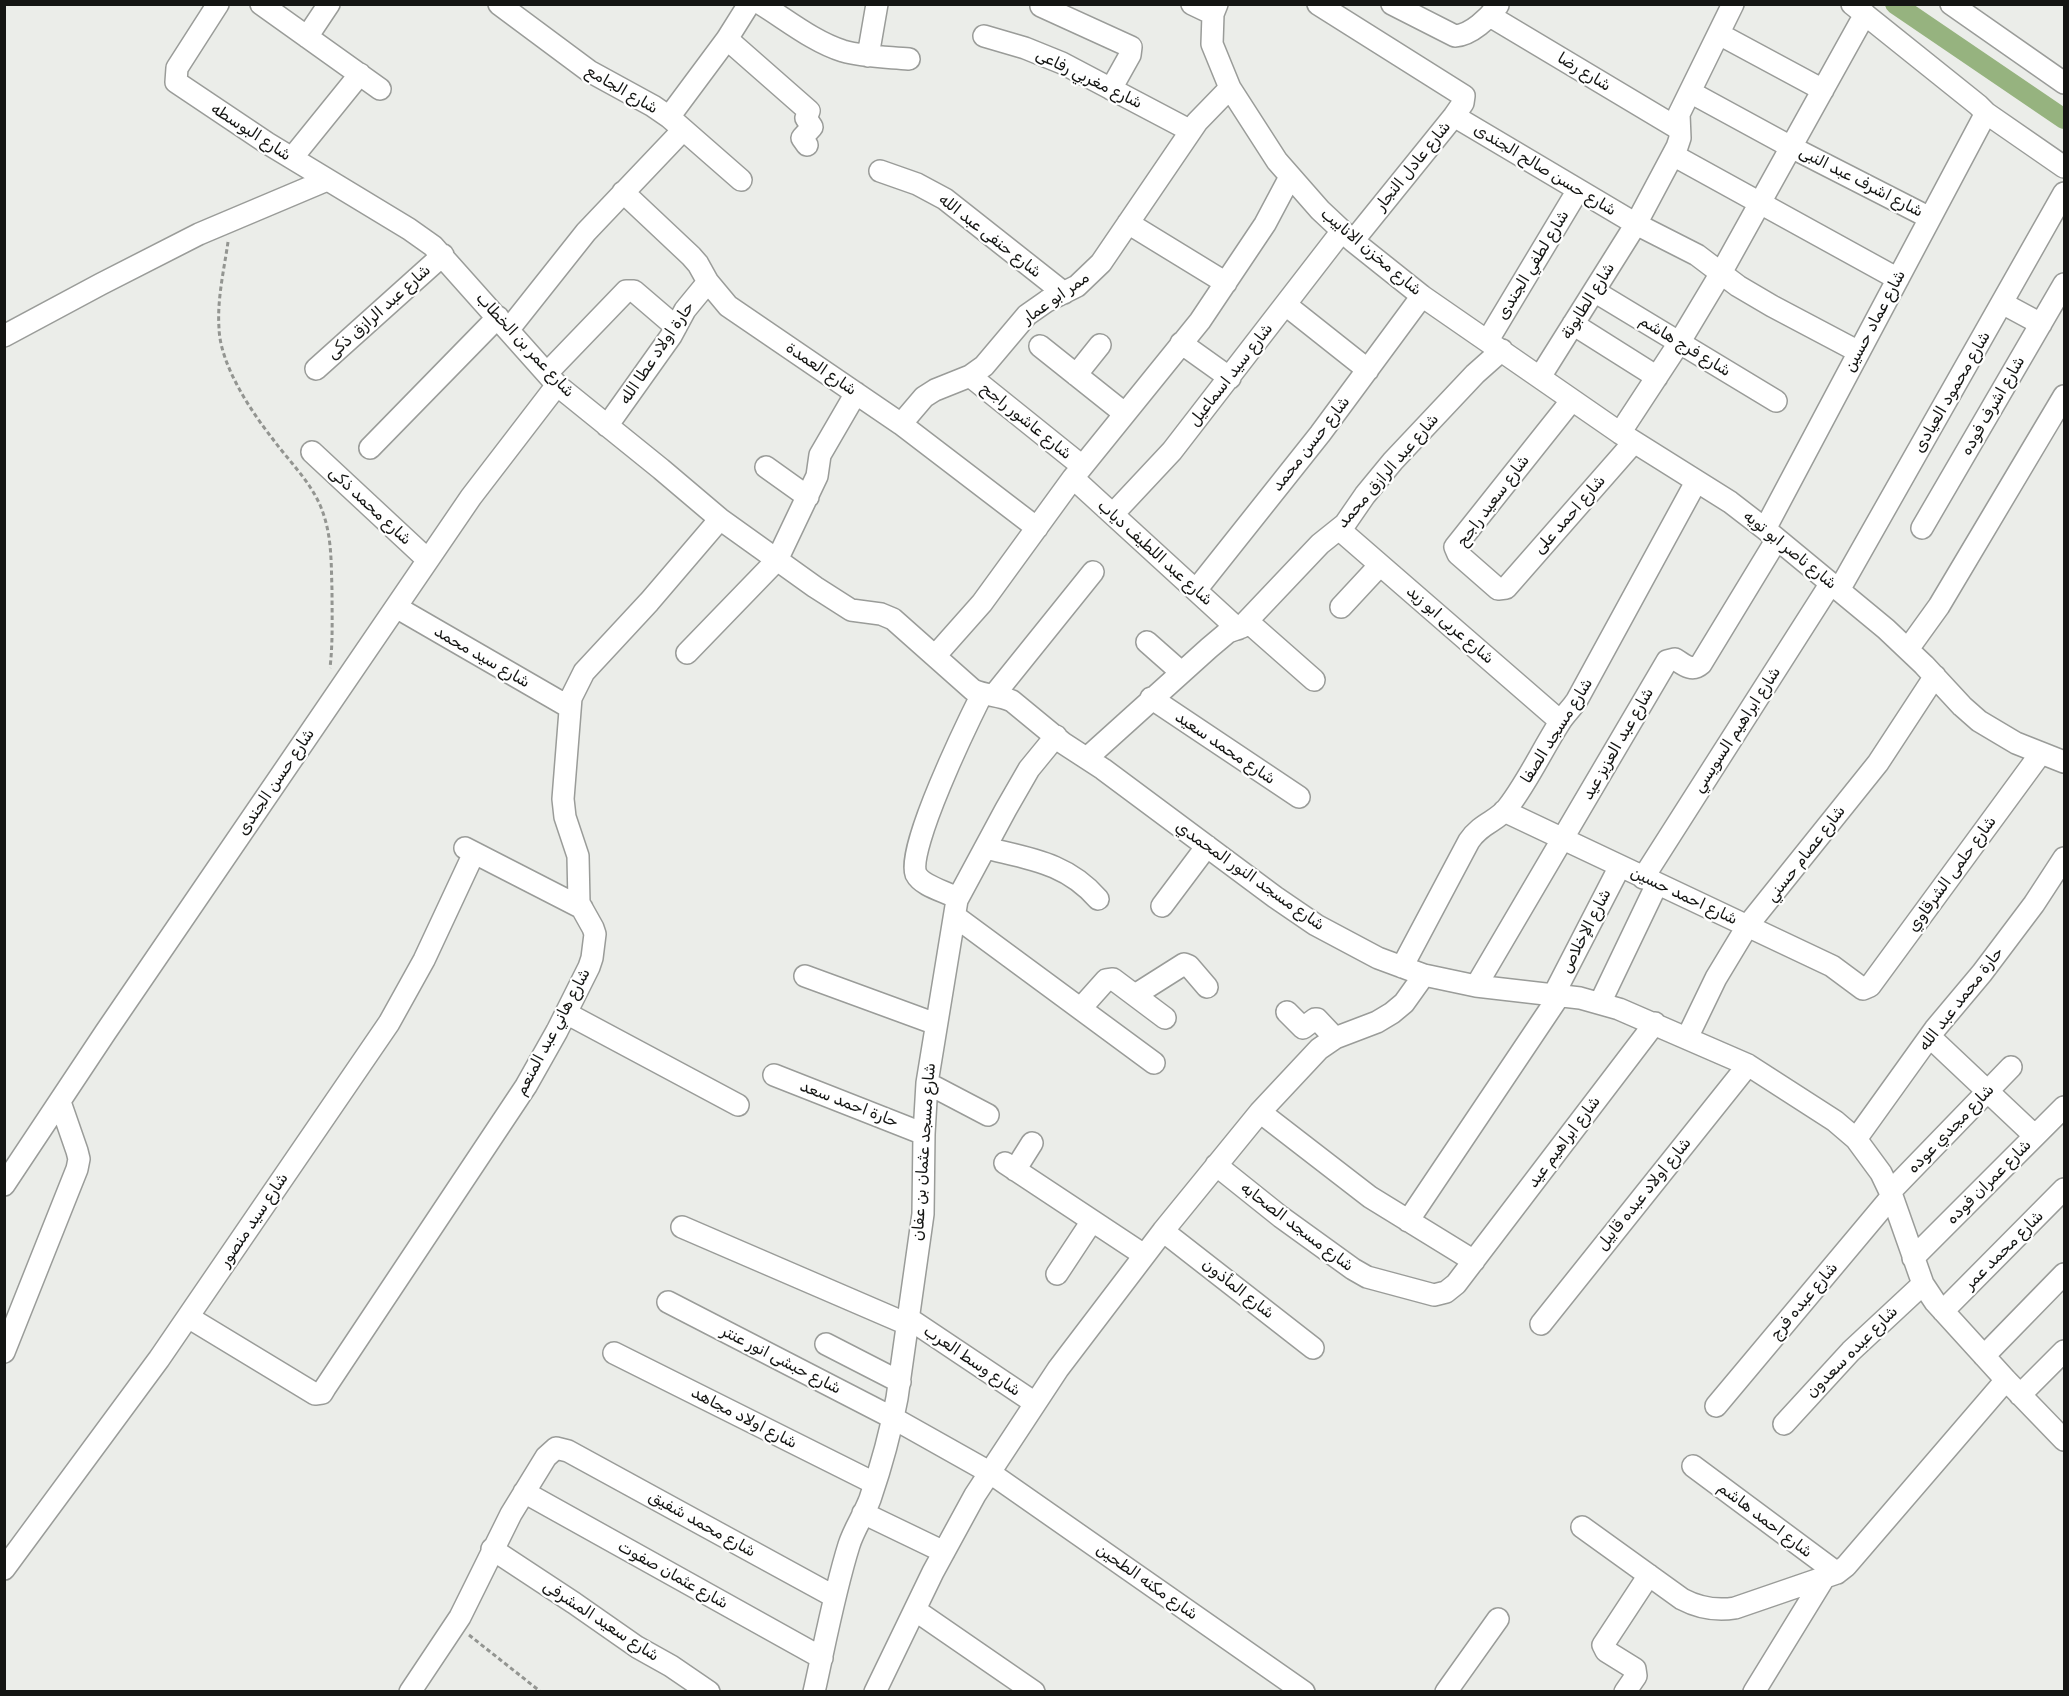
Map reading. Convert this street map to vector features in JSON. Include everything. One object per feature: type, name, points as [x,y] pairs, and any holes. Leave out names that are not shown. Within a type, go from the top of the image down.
[{"type":"street","name":"شارع البوسطه","points":[[218,4],[177,68],[176,82],[327,180]]},
{"type":"street","points":[[261,4],[380,89]]},
{"type":"street","points":[[307,37],[329,4]]},
{"type":"street","name":"شارع الجامع","points":[[499,4],[589,72],[637,96],[676,124],[741,180]]},
{"type":"street","points":[[370,448],[503,323],[623,192],[676,124],[749,4]]},
{"type":"street","points":[[761,4],[826,44],[844,51],[868,56],[909,59]]},
{"type":"street","points":[[868,56],[877,4]]},
{"type":"street","points":[[1192,4],[1215,9]]},
{"type":"street","name":"شارع عادل النجار","points":[[1318,4],[1462,93],[1465,99],[1454,116],[1347,236]]},
{"type":"street","points":[[1392,4],[1455,36],[1463,34],[1494,10]]},
{"type":"street","name":"شارع الطابونة","points":[[1540,377],[1636,224],[1673,155],[1679,142],[1679,114],[1733,4]]},
{"type":"street","points":[[1952,4],[2064,83]]},
{"type":"street","points":[[1041,6],[1131,46],[1130,55],[1112,88]]},
{"type":"street","name":"شارع مخزن الانابيب","points":[[1215,9],[1212,44],[1230,88],[1277,161],[1290,177],[1347,236],[1422,296],[1495,345]]},
{"type":"street","points":[[1858,9],[1986,113],[2064,167]]},
{"type":"street","name":"شارع احمد على","points":[[1506,588],[1627,438],[1657,377],[1721,273],[1823,90],[1858,9]]},
{"type":"street","name":"شارع رضا","points":[[1494,10],[1679,129]]},
{"type":"street","points":[[1719,34],[1823,90]]},
{"type":"street","name":"شارع مغربي رفاعى","points":[[984,36],[1044,55],[1112,88],[1191,131]]},
{"type":"street","points":[[727,39],[809,111],[806,118],[812,126],[802,138],[807,145]]},
{"type":"street","points":[[292,158],[360,74]]},
{"type":"street","name":"ممر ابو عمار","points":[[901,424],[929,393],[970,376],[984,366],[1027,315],[1088,277],[1101,263],[1191,131],[1208,109],[1230,88]]},
{"type":"street","name":"شارع اشرف عبد النبى","points":[[1690,92],[1930,218]]},
{"type":"street","name":"شارع عماد حسين","points":[[1771,534],[1859,352],[1986,113]]},
{"type":"street","name":"شارع حسن صالح الجندى","points":[[1454,116],[1636,224],[1697,255],[1738,286],[1772,306],[1859,352]]},
{"type":"street","points":[[1673,155],[1898,279]]},
{"type":"street","name":"شارع حنفى عبد الله","points":[[880,171],[918,184],[945,199],[1064,293]]},
{"type":"street","points":[[935,656],[982,603],[1077,472],[1200,321],[1265,224],[1290,177]]},
{"type":"street","points":[[4,336],[199,234],[327,180]]},
{"type":"street","name":"شارع عمر بن الخطاب","points":[[327,180],[409,229],[443,255],[552,379],[720,519],[777,560]]},
{"type":"street","name":"شارع لطفي الجندى","points":[[1495,345],[1578,190]]},
{"type":"street","name":"شارع العمدة","points":[[623,192],[691,256],[708,282],[728,306],[901,424],[1037,528]]},
{"type":"street","name":"شارع محمود العيادى","points":[[1835,587],[2064,193]]},
{"type":"street","points":[[1128,223],[1226,283]]},
{"type":"street","name":"شارع سيد اسماعيل","points":[[1113,514],[1172,451],[1286,305],[1347,236]]},
{"type":"street","name":"شارع عبد الرازق ذكى","points":[[316,369],[443,255]]},
{"type":"street","name":"حارة اولاد عطا الله","points":[[607,426],[676,327],[685,310],[708,282]]},
{"type":"street","name":"شارع اشرف فوده","points":[[1922,528],[2064,284]]},
{"type":"street","name":"شارع حسن الجندى","points":[[4,1185],[105,1033],[552,379],[626,291],[634,291],[676,327]]},
{"type":"street","name":"شارع فرج هاشم","points":[[1594,291],[1776,401]]},
{"type":"street","name":"شارع حسن محمد","points":[[1196,590],[1320,434],[1422,296]]},
{"type":"street","points":[[2002,303],[2041,324]]},
{"type":"street","points":[[1286,305],[1368,370]]},
{"type":"street","points":[[1573,324],[1657,377]]},
{"type":"street","points":[[1181,343],[1230,378]]},
{"type":"street","points":[[1076,375],[1100,345]]},
{"type":"street","name":"شارع ناصر ابو تويه","points":[[1495,345],[1627,438],[1730,502],[1908,649],[1979,721],[2016,743],[2064,762]]},
{"type":"street","name":"شارع عبد الرازق محمد","points":[[1087,758],[1181,672],[1228,632],[1243,625],[1320,544],[1340,530],[1393,461],[1475,374],[1495,345]]},
{"type":"street","points":[[1040,346],[1124,413]]},
{"type":"street","name":"شارع عاشور راجح","points":[[970,376],[1077,472]]},
{"type":"street","points":[[687,653],[777,560],[818,476],[820,454],[856,393]]},
{"type":"street","points":[[1908,649],[1940,606],[2064,396]]},
{"type":"street","name":"شارع سعيد راجح","points":[[1506,588],[1495,587],[1458,554],[1455,547],[1572,400]]},
{"type":"street","name":"شارع محمد ذكى","points":[[312,452],[428,560]]},
{"type":"street","points":[[766,467],[808,497]]},
{"type":"street","name":"شارع عبد اللطيف دياب","points":[[1077,472],[1113,514],[1196,590],[1314,680]]},
{"type":"street","name":"شارع مسجد الصفا","points":[[1402,967],[1470,841],[1481,827],[1504,812],[1527,780],[1560,721],[1577,700],[1696,482]]},
{"type":"street","name":"شارع هاني عبد المنعم","points":[[188,1317],[315,1394],[321,1393],[526,1086],[566,1013],[592,958],[595,934],[578,896],[578,856],[563,799],[569,707],[574,688],[584,672],[649,602],[720,519]]},
{"type":"street","name":"شارع عربى ابو زيد","points":[[1340,530],[1560,721]]},
{"type":"street","name":"شارع عبد العزيز عيد","points":[[1476,986],[1667,661],[1675,659],[1693,668],[1701,664],[1771,534]]},
{"type":"street","name":"شارع مسجد النور المحمدي","points":[[777,560],[851,610],[881,614],[893,619],[973,690],[1012,701],[1056,736],[1316,925],[1378,958],[1424,975],[1476,986],[1600,1003],[1654,1023],[1748,1065],[1835,1121],[1856,1139],[1869,1155],[1891,1194],[1923,1284],[1943,1311],[2064,1440]]},
{"type":"street","points":[[1341,606],[1380,565]]},
{"type":"street","points":[[1093,572],[988,694],[954,752],[916,852],[915,871],[920,880],[955,897],[957,909],[1154,1063]]},
{"type":"street","name":"شارع ابراهيم السويسي","points":[[1600,1003],[1650,881],[1835,587]]},
{"type":"street","name":"شارع سيد محمد","points":[[396,607],[569,707]]},
{"type":"street","points":[[1147,642],[1181,672]]},
{"type":"street","name":"شارع عصام حسني","points":[[1687,1038],[1716,978],[1748,926],[1878,763],[1935,676]]},
{"type":"street","name":"شارع محمد سعيد","points":[[1151,699],[1299,797]]},
{"type":"street","name":"شارع مسجد عثمان بن عفان","points":[[814,1692],[835,1597],[850,1543],[874,1483],[893,1418],[900,1382],[923,1214],[927,1083],[957,909],[1006,809],[1029,769],[1056,736]]},
{"type":"street","name":"شارع حلمى الشرقاوي","points":[[1860,987],[1863,989],[1870,986],[2041,753]]},
{"type":"street","name":"شارع احمد حسين","points":[[1504,812],[1832,966],[1860,987]]},
{"type":"street","points":[[1162,906],[1208,846]]},
{"type":"street","points":[[986,848],[1059,868],[1078,879],[1098,899]]},
{"type":"street","name":"شارع سيد منصور","points":[[4,1569],[145,1379],[402,1002],[424,960],[470,850],[582,908]]},
{"type":"street","name":"حارة محمد عبد الله","points":[[1856,1139],[1930,1037],[2034,904],[2064,858]]},
{"type":"street","name":"شارع الإخلاص","points":[[1408,1221],[1556,996],[1620,866]]},
{"type":"street","points":[[1135,994],[1184,964],[1190,966],[1207,987]]},
{"type":"street","points":[[874,1692],[944,1552],[989,1472],[1058,1370],[1144,1255],[1260,1112],[1320,1049],[1335,1038],[1377,1022],[1392,1013],[1404,1004],[1424,975]]},
{"type":"street","points":[[805,976],[936,1024]]},
{"type":"street","points":[[1081,1008],[1110,978],[1165,1018]]},
{"type":"street","points":[[1287,1012],[1303,1028],[1317,1019],[1335,1038]]},
{"type":"street","points":[[566,1013],[738,1105]]},
{"type":"street","name":"شارع ابراهيم عيد","points":[[1474,1261],[1654,1023]]},
{"type":"street","points":[[1930,1037],[2035,1136]]},
{"type":"street","name":"شارع اولاد عبده قابيل","points":[[1541,1324],[1748,1065]]},
{"type":"street","name":"شارع مجدي عوده","points":[[1891,1194],[2011,1067]]},
{"type":"street","name":"حارة احمد سعد","points":[[774,1075],[924,1134]]},
{"type":"street","points":[[927,1083],[988,1115]]},
{"type":"street","points":[[4,1352],[77,1169],[79,1159],[77,1151],[60,1102]]},
{"type":"street","name":"شارع عمران فوده","points":[[1913,1258],[2064,1107]]},
{"type":"street","points":[[1260,1112],[1370,1197],[1474,1261]]},
{"type":"street","points":[[1032,1143],[1010,1166],[1144,1255]]},
{"type":"street","name":"شارع مسجد الصحابه","points":[[1216,1165],[1281,1217],[1367,1277],[1434,1295],[1446,1292],[1456,1284],[1474,1261]]},
{"type":"street","name":"شارع محمد عمر","points":[[1943,1311],[2064,1189]]},
{"type":"street","name":"شارع عبده فرج","points":[[1716,1406],[1891,1194]]},
{"type":"street","points":[[1057,1274],[1092,1221]]},
{"type":"street","name":"شارع وسط العرب","points":[[682,1227],[908,1321],[1035,1403]]},
{"type":"street","name":"شارع المأذون","points":[[1163,1231],[1313,1348]]},
{"type":"street","points":[[1984,1356],[2064,1274]]},
{"type":"street","name":"شارع عبده سعدون","points":[[1784,1424],[1851,1351],[1923,1284]]},
{"type":"street","name":"شارع حبشى انور عنتر","points":[[668,1302],[893,1418],[989,1472]]},
{"type":"street","points":[[825,1344],[900,1382]]},
{"type":"street","points":[[1582,1527],[1695,1606],[1722,1610],[1735,1608],[1830,1575],[1846,1566],[2013,1388],[2064,1351]]},
{"type":"street","name":"شارع اولاد مجاهد","points":[[614,1353],[874,1483]]},
{"type":"street","name":"شارع محمد شفيق","points":[[524,1492],[551,1451],[556,1448],[568,1451],[835,1597]]},
{"type":"street","name":"شارع احمد هاشم","points":[[1693,1466],[1830,1575]]},
{"type":"street","name":"شارع مكنه الطحين","points":[[989,1472],[1305,1692]]},
{"type":"street","points":[[410,1692],[469,1601],[492,1549],[524,1492]]},
{"type":"street","name":"شارع عثمان صفوت","points":[[524,1492],[822,1658]]},
{"type":"street","points":[[863,1513],[944,1552]]},
{"type":"street","name":"شارع سعيد المشرفى","points":[[492,1549],[637,1647],[671,1666],[709,1692]]},
{"type":"street","points":[[1625,1692],[1636,1676],[1635,1669],[1606,1651],[1603,1645],[1649,1575]]},
{"type":"street","points":[[1754,1692],[1830,1575]]},
{"type":"street","points":[[915,1610],[1034,1692]]},
{"type":"street","points":[[1446,1692],[1498,1619]]},
{"type":"path","points":[[231,221],[219,304],[219,330],[224,356],[234,380],[270,436],[309,484],[326,522],[331,553],[333,639],[330,674]]},
{"type":"path","points":[[455,1624],[541,1692]]},
{"type":"waterway","points":[[1895,4],[2064,119]]}]
